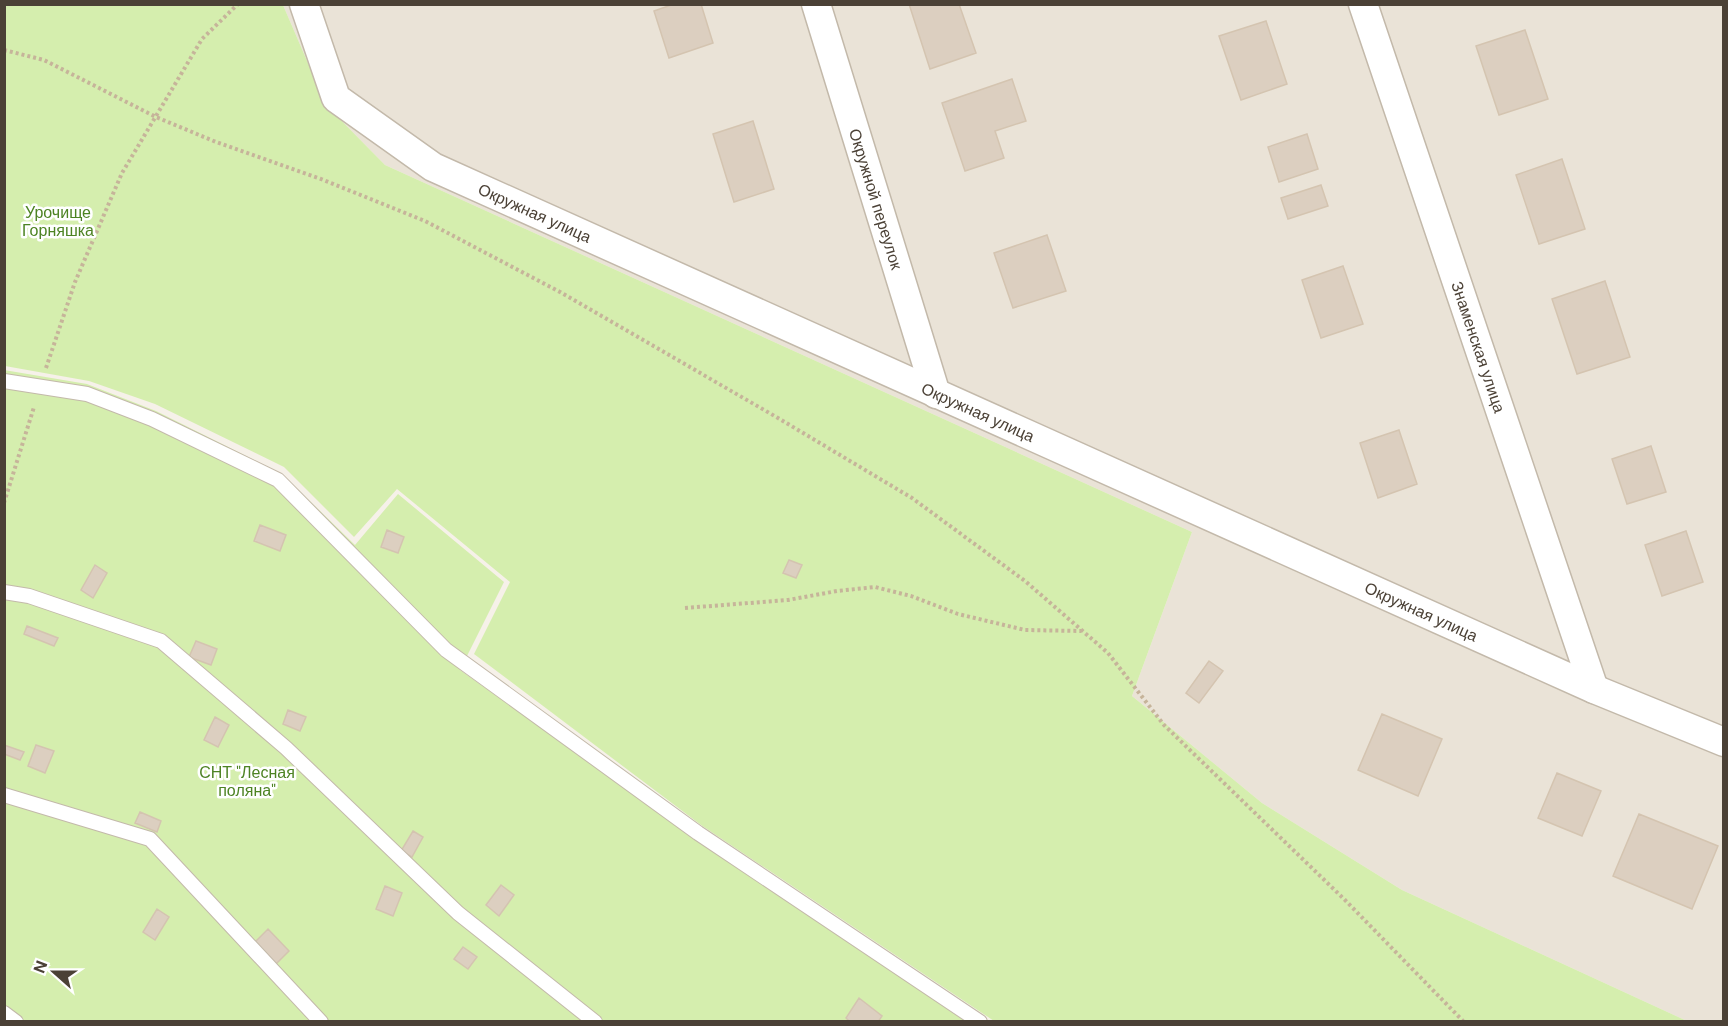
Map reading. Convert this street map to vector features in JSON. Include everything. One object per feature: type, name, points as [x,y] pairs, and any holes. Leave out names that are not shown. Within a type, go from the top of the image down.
[{"type":"street","name":"Окружная улица","points":[[304,4],[336,98],[433,167],[1594,689],[1724,742]]},
{"type":"street","name":"Окружной переулок","points":[[816,4],[936,394]]},
{"type":"street","name":"Знаменская улица","points":[[1363,4],[1594,689]]},
{"type":"lane","points":[[4,381],[87,394],[152,419],[278,480],[446,650],[698,833],[980,1022]]},
{"type":"lane","points":[[4,592],[29,596],[161,641],[286,748],[458,913],[595,1022]]},
{"type":"lane","points":[[4,795],[150,839],[321,1022]]},
{"type":"lane","points":[[4,1013],[16,1021]]},
{"type":"path","points":[[4,503],[75,282],[122,173],[202,39],[238,4]]},
{"type":"path","points":[[4,50],[44,60],[156,117],[425,221],[560,292],[912,498],[1025,581],[1108,653],[1164,725],[1345,900],[1464,1022]]},
{"type":"path","points":[[685,608],[788,600],[875,587],[911,596],[958,614],[1025,630],[1082,631]]},
{"type":"shaded area","points":[[283,5],[1723,5],[1723,1021],[1687,1021],[1402,890],[1262,803],[1132,696],[1192,532],[385,165],[326,105]]},
{"type":"green space","name":"Урочище Горняшка","points":[[4,5],[283,5],[326,105],[385,165],[1192,532],[1132,696],[1262,803],[1402,890],[1687,1021],[994,1021],[701,825],[474,654],[510,582],[397,489],[354,537],[284,467],[155,404],[89,381],[5,366]]},
{"type":"green space","name":"СНТ \"Лесная поляна\"","points":[[4,370],[87,384],[156,411],[282,474],[355,545],[398,494],[504,582],[460,670],[686,830],[969,1021],[5,1021]]},
{"type":"building","points":[[674,4],[701,4],[713,43],[669,58],[654,11]]},
{"type":"building","points":[[909,4],[959,4],[976,53],[930,69]]},
{"type":"building","points":[[1266,21],[1287,84],[1241,100],[1219,36]]},
{"type":"building","points":[[1525,30],[1548,99],[1499,115],[1476,46]]},
{"type":"building","points":[[1012,79],[1026,121],[995,131],[1004,158],[965,171],[942,103]]},
{"type":"building","points":[[753,121],[774,189],[734,202],[713,134]]},
{"type":"building","points":[[1307,134],[1318,169],[1279,182],[1268,147]]},
{"type":"building","points":[[1562,159],[1585,229],[1539,244],[1516,175]]},
{"type":"building","points":[[1321,185],[1328,206],[1288,219],[1281,198]]},
{"type":"building","points":[[1047,235],[1066,291],[1013,308],[994,253]]},
{"type":"building","points":[[1343,266],[1363,324],[1321,338],[1302,280]]},
{"type":"building","points":[[1605,281],[1630,357],[1577,374],[1552,299]]},
{"type":"building","points":[[1399,430],[1417,484],[1378,498],[1360,443]]},
{"type":"building","points":[[1651,446],[1666,492],[1627,504],[1612,459]]},
{"type":"building","points":[[260,525],[286,535],[280,551],[254,541]]},
{"type":"building","points":[[387,530],[404,537],[398,553],[381,547]]},
{"type":"building","points":[[1686,531],[1703,582],[1662,596],[1645,545]]},
{"type":"building","points":[[789,560],[802,565],[796,578],[783,573]]},
{"type":"building","points":[[95,565],[107,573],[93,598],[81,590]]},
{"type":"building","points":[[27,626],[58,638],[54,646],[24,634]]},
{"type":"building","points":[[196,641],[217,649],[211,665],[189,657]]},
{"type":"building","points":[[1209,661],[1223,671],[1199,703],[1186,693]]},
{"type":"building","points":[[288,710],[306,717],[300,731],[283,724]]},
{"type":"building","points":[[1382,714],[1442,739],[1418,796],[1358,770]]},
{"type":"building","points":[[215,717],[229,725],[218,747],[204,740]]},
{"type":"building","points":[[4,745],[24,752],[20,760],[4,754]]},
{"type":"building","points":[[36,745],[54,751],[45,773],[28,766]]},
{"type":"building","points":[[1557,773],[1601,791],[1582,836],[1538,818]]},
{"type":"building","points":[[140,812],[161,821],[157,832],[135,823]]},
{"type":"building","points":[[1639,814],[1718,846],[1692,909],[1613,876]]},
{"type":"building","points":[[413,831],[423,837],[412,857],[401,851]]},
{"type":"building","points":[[501,885],[514,895],[499,916],[486,905]]},
{"type":"building","points":[[385,886],[402,893],[393,916],[376,909]]},
{"type":"building","points":[[157,909],[169,917],[155,940],[143,932]]},
{"type":"building","points":[[268,929],[289,951],[275,965],[254,943]]},
{"type":"building","points":[[463,947],[477,957],[468,969],[454,959]]},
{"type":"building","points":[[859,998],[882,1016],[878,1022],[850,1022],[846,1018]]}]
